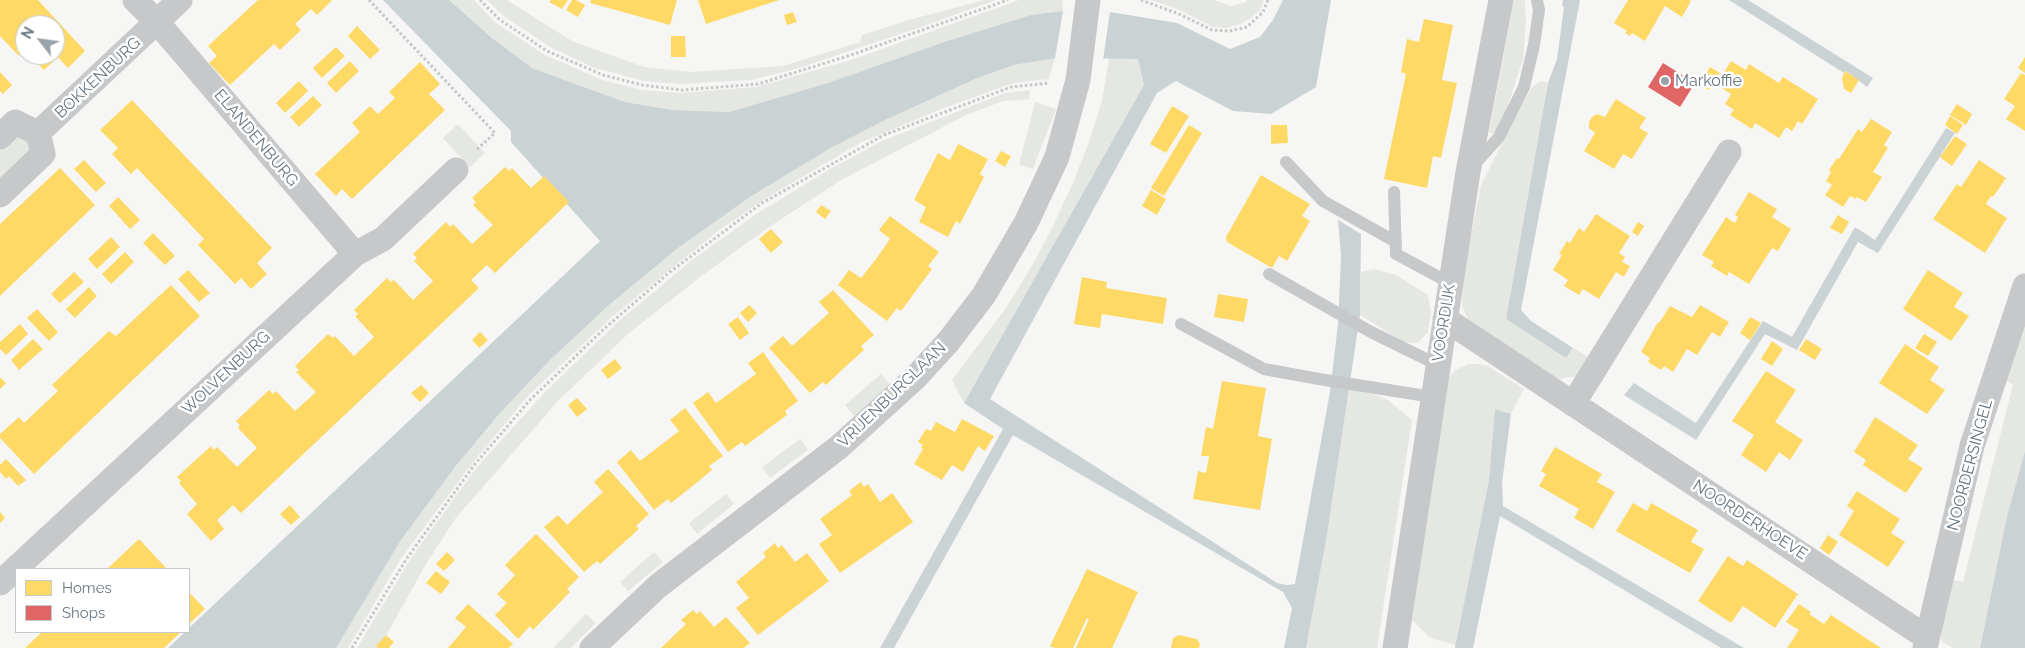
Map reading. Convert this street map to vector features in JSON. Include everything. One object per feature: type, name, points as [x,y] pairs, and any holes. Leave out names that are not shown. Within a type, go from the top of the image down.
[{"type":"street","name":"ELANDENBURG","points":[[135,0],[158,22],[355,254]]},
{"type":"street","points":[[158,22],[180,0]]},
{"type":"street","name":"VOORDIJK","points":[[1395,648],[1468,172],[1501,0]]},
{"type":"street","name":"VRIJENBURGLAAN","points":[[592,648],[658,586],[838,448],[915,378],[948,342],[984,295],[1026,223],[1057,157],[1079,70],[1087,6]]},
{"type":"street","name":"BOKKENBURG","points":[[38,133],[158,22]]},
{"type":"street","points":[[0,137],[15,122],[38,133],[43,154],[0,195]]},
{"type":"street","points":[[1573,404],[1729,152]]},
{"type":"street","name":"WOLVENBURG","points":[[15,568],[355,254],[383,239],[456,170]]},
{"type":"street","name":"NOORDERSINGEL","points":[[1926,642],[1972,446],[2025,286]]},
{"type":"street","name":"NOORDERHOEVE","points":[[1445,319],[1926,642]]},
{"type":"street","name":"WOLVENBURG","points":[[0,582],[15,568]]},
{"type":"lane","points":[[1468,172],[1499,137],[1524,87],[1534,45],[1539,10],[1537,0]]},
{"type":"lane","points":[[1286,162],[1323,201],[1396,242]]},
{"type":"lane","points":[[1394,192],[1396,254],[1450,283]]},
{"type":"lane","points":[[1269,274],[1371,332],[1438,365]]},
{"type":"lane","points":[[1181,324],[1264,369],[1433,397]]},
{"type":"path","points":[[369,0],[495,133],[479,147]]},
{"type":"path","points":[[480,0],[500,20],[547,51],[604,76],[642,85],[682,90],[758,84],[857,53],[1008,0]]},
{"type":"path","points":[[1141,0],[1179,14],[1212,30],[1230,31],[1247,27],[1263,12],[1268,0]]},
{"type":"path","points":[[352,648],[407,558],[475,464],[530,400],[605,328],[670,272],[762,203],[884,135],[1011,87],[1079,70]]},
{"type":"shaded area","points":[[383,0],[449,0],[492,38],[532,68],[625,102],[673,110],[729,112],[828,83],[944,42],[1031,15],[1063,11],[1110,12],[1177,23],[1230,49],[1260,37],[1273,20],[1283,0],[1331,0],[1316,87],[1271,114],[1233,111],[1176,81],[1157,93],[990,399],[1277,583],[1295,584],[1330,392],[1338,324],[1341,256],[1338,220],[1361,234],[1360,315],[1327,535],[1306,648],[1284,648],[1292,608],[1283,592],[1013,435],[894,648],[880,648],[1003,429],[964,403],[1144,85],[1138,59],[1056,58],[1014,65],[975,79],[881,122],[829,149],[750,197],[678,248],[610,304],[550,360],[500,413],[455,467],[401,540],[336,648],[168,648],[184,633],[190,633],[190,627],[600,241],[511,142],[511,131]]},
{"type":"shaded area","points":[[449,0],[474,0],[496,23],[545,55],[602,80],[643,90],[681,93],[756,87],[851,60],[1019,0],[1062,0],[1063,11],[1031,15],[944,42],[828,83],[729,112],[673,110],[625,102],[532,68],[492,38]]},
{"type":"shaded area","points":[[487,0],[507,0],[572,41],[644,67],[691,72],[783,66],[860,42],[862,35],[909,20],[984,0],[996,0],[799,68],[751,80],[679,84],[644,81],[592,67],[550,47],[501,14]]},
{"type":"shaded area","points":[[1151,0],[1214,0],[1231,6],[1246,2],[1247,0],[1264,0],[1260,10],[1250,19],[1226,28],[1213,27],[1177,9]]},
{"type":"shaded area","points":[[1514,0],[1525,0],[1526,23],[1523,59],[1496,134],[1489,133]]},
{"type":"shaded area","points":[[1563,0],[1580,0],[1521,310],[1531,321],[1573,348],[1566,358],[1506,319],[1548,83],[1557,59],[1564,7],[1562,6]]},
{"type":"shaded area","points":[[1729,0],[1748,0],[1873,78],[1867,87],[1846,71],[1844,73]]},
{"type":"shaded area","points":[[1055,58],[1049,79],[1013,83],[939,110],[862,142],[766,198],[718,231],[613,316],[528,396],[474,461],[400,560],[348,648],[336,648],[401,540],[455,467],[500,413],[550,360],[610,304],[678,248],[750,197],[829,149],[881,122],[975,79],[1014,65]]},
{"type":"shaded area","points":[[1109,59],[1138,59],[1144,85],[964,403],[952,380],[1006,308],[1033,264],[1053,226],[1088,145],[1102,101]]},
{"type":"shaded area","points":[[1541,81],[1548,83],[1506,319],[1566,358],[1573,348],[1590,358],[1576,376],[1561,379],[1553,377],[1469,322],[1462,305],[1463,277],[1481,185],[1517,113],[1534,85]]},
{"type":"shaded area","points":[[1030,90],[1029,99],[1003,101],[966,115],[841,180],[769,227],[704,274],[629,333],[558,401],[455,519],[426,564],[379,648],[357,648],[411,558],[477,467],[546,391],[620,320],[692,260],[758,213],[830,169],[882,141],[1005,93]]},
{"type":"shaded area","points":[[1035,102],[1056,109],[1033,169],[1019,165]]},
{"type":"shaded area","points":[[458,124],[485,153],[470,167],[443,138]]},
{"type":"shaded area","points":[[19,128],[39,149],[0,186],[0,145]]},
{"type":"shaded area","points":[[1946,128],[1955,133],[1878,253],[1858,242],[1797,350],[1765,334],[1696,440],[1624,395],[1634,383],[1696,423],[1763,321],[1792,337],[1855,227],[1875,240]]},
{"type":"shaded area","points":[[1374,269],[1396,275],[1428,295],[1431,313],[1428,332],[1418,343],[1403,342],[1360,315],[1361,272]]},
{"type":"shaded area","points":[[2025,314],[2025,451],[2007,516],[1980,648],[1953,648],[1943,642],[1940,635],[1951,580],[1963,582],[2013,385],[2003,378]]},
{"type":"shaded area","points":[[1468,364],[1488,366],[1524,389],[1511,414],[1495,409],[1489,480],[1456,645],[1428,636],[1412,620],[1448,378],[1456,370]]},
{"type":"shaded area","points":[[881,374],[890,384],[854,416],[845,405]]},
{"type":"shaded area","points":[[1349,389],[1373,394],[1388,400],[1412,420],[1377,648],[1306,648],[1327,535]]},
{"type":"shaded area","points":[[1495,409],[1511,414],[1502,483],[1503,506],[1744,648],[1721,648],[1500,516],[1473,648],[1455,648],[1489,480]]},
{"type":"shaded area","points":[[800,439],[808,450],[770,478],[762,467]]},
{"type":"shaded area","points":[[2025,451],[2025,648],[1980,648],[2007,516]]},
{"type":"shaded area","points":[[726,494],[734,504],[697,534],[689,523]]},
{"type":"shaded area","points":[[654,552],[663,562],[628,591],[620,582]]},
{"type":"shaded area","points":[[586,614],[596,623],[571,648],[553,648]]},
{"type":"pier","points":[[1063,11],[1110,12],[1103,60],[1055,58]]},
{"type":"building: Homes","points":[[0,0],[38,0],[52,15],[15,15],[15,52],[0,36]]},
{"type":"building: Homes","points":[[258,0],[332,0],[317,15],[311,9],[295,24],[301,30],[280,50],[274,44],[230,85],[209,63],[217,56],[208,46]]},
{"type":"building: Homes","points":[[551,0],[568,0],[562,9],[549,2]]},
{"type":"building: Homes","points":[[572,0],[585,5],[578,17],[566,10]]},
{"type":"building: Homes","points":[[591,0],[677,0],[670,25],[590,3]]},
{"type":"building: Homes","points":[[698,0],[779,0],[706,24]]},
{"type":"building: Homes","points":[[1628,0],[1691,1],[1682,17],[1665,6],[1645,41],[1632,33],[1630,36],[1625,33],[1627,31],[1614,23]]},
{"type":"building: Homes","points":[[793,12],[797,22],[787,25],[784,15]]},
{"type":"building: Homes","points":[[1424,19],[1453,25],[1442,80],[1457,83],[1441,158],[1433,156],[1427,188],[1384,179],[1406,74],[1401,72],[1407,39],[1419,42]]},
{"type":"building: Homes","points":[[357,26],[380,50],[370,59],[348,36]]},
{"type":"building: Homes","points":[[65,29],[85,51],[68,68],[65,65]]},
{"type":"building: Homes","points":[[671,36],[685,36],[686,57],[671,57]]},
{"type":"building: Homes","points":[[336,47],[345,56],[322,78],[313,68]]},
{"type":"building: Homes","points":[[2025,57],[2025,73],[2018,68]]},
{"type":"building: Homes","points":[[350,61],[359,71],[336,93],[327,83]]},
{"type":"building: Homes","points":[[1731,61],[1746,70],[1749,64],[1779,83],[1783,77],[1818,99],[1802,124],[1798,121],[1792,131],[1786,127],[1779,138],[1755,123],[1752,129],[1730,115],[1734,110],[1725,104],[1731,94],[1716,85]]},
{"type":"building: Homes","points":[[420,62],[440,84],[429,94],[445,110],[352,199],[342,189],[336,196],[315,174],[360,132],[352,123],[370,106],[378,114],[395,98],[389,92]]},
{"type":"building: Homes","points":[[39,65],[49,65],[44,70]]},
{"type":"building: Homes","points":[[1710,67],[1720,73],[1708,90],[1700,85]]},
{"type":"building: Homes","points":[[1845,71],[1859,80],[1851,93],[1844,89],[1842,78]]},
{"type":"building: Homes","points":[[0,72],[12,85],[3,94],[0,91]]},
{"type":"building: Homes","points":[[2021,73],[2025,75],[2025,131],[2006,119],[2015,106],[2004,99]]},
{"type":"building: Homes","points":[[299,81],[308,91],[285,113],[276,103]]},
{"type":"building: Homes","points":[[313,96],[322,105],[299,127],[290,117]]},
{"type":"building: Homes","points":[[1616,99],[1646,118],[1639,128],[1648,133],[1632,159],[1623,154],[1614,169],[1584,151],[1595,133],[1589,128],[1589,122],[1592,117],[1597,114],[1605,117]]},
{"type":"building: Homes","points":[[132,100],[272,248],[257,263],[267,274],[251,289],[241,278],[235,284],[198,245],[204,239],[137,168],[131,174],[112,154],[118,148],[100,130]]},
{"type":"building: Homes","points":[[1957,104],[1972,114],[1966,125],[1950,115]]},
{"type":"building: Homes","points":[[1172,106],[1189,116],[1166,153],[1150,144]]},
{"type":"building: Homes","points":[[1950,116],[1963,125],[1957,134],[1945,125]]},
{"type":"building: Homes","points":[[1871,119],[1892,132],[1884,145],[1888,148],[1873,172],[1882,177],[1866,202],[1857,197],[1856,199],[1850,196],[1843,207],[1825,195],[1832,185],[1826,181],[1831,172],[1829,170],[1837,158],[1839,159],[1858,129],[1862,132]]},
{"type":"building: Homes","points":[[1189,125],[1202,133],[1164,196],[1151,188]]},
{"type":"building: Homes","points":[[1271,125],[1287,125],[1288,143],[1271,144]]},
{"type":"building: Homes","points":[[1955,136],[1967,144],[1952,166],[1940,157]]},
{"type":"building: Homes","points":[[958,144],[988,159],[980,174],[984,177],[960,224],[956,221],[948,237],[919,222],[926,207],[914,200],[938,153],[950,160]]},
{"type":"building: Homes","points":[[1001,151],[1011,156],[1005,167],[995,161]]},
{"type":"building: Homes","points":[[84,160],[106,183],[96,192],[74,169]]},
{"type":"building: Homes","points":[[1979,160],[2006,178],[1986,204],[2007,218],[1985,253],[1933,219],[1957,184],[1961,187]]},
{"type":"building: Homes","points":[[505,167],[509,171],[512,168],[531,188],[544,176],[569,202],[495,273],[487,265],[471,280],[479,288],[241,513],[233,505],[217,520],[224,529],[211,541],[187,514],[197,504],[179,483],[181,481],[177,477],[211,446],[214,450],[217,447],[237,467],[257,448],[238,428],[240,425],[236,421],[269,390],[273,394],[276,391],[295,411],[316,392],[296,372],[299,370],[295,366],[328,334],[333,338],[335,336],[354,356],[374,337],[355,316],[358,314],[354,310],[387,278],[391,282],[394,280],[413,300],[433,281],[414,261],[417,258],[413,254],[446,222],[450,227],[453,224],[472,244],[493,225],[473,205],[476,202],[472,198]]},
{"type":"building: Homes","points":[[60,168],[95,205],[0,296],[0,224]]},
{"type":"building: Homes","points":[[1261,175],[1310,204],[1302,216],[1310,221],[1287,261],[1279,256],[1272,268],[1227,242],[1226,237]]},
{"type":"building: Homes","points":[[1151,190],[1166,199],[1157,215],[1142,206]]},
{"type":"building: Homes","points":[[1749,192],[1777,209],[1772,217],[1791,229],[1778,251],[1772,248],[1749,284],[1729,272],[1727,276],[1711,266],[1714,262],[1702,255],[1726,217],[1735,223],[1738,217],[1735,215]]},
{"type":"building: Homes","points":[[118,197],[140,220],[130,229],[109,206]]},
{"type":"building: Homes","points":[[821,205],[831,211],[825,219],[816,212]]},
{"type":"building: Homes","points":[[1596,214],[1630,236],[1619,253],[1625,257],[1622,262],[1630,266],[1624,277],[1616,272],[1599,299],[1583,289],[1579,295],[1564,286],[1568,280],[1553,270],[1562,255],[1559,254],[1567,241],[1570,243],[1579,228],[1584,232]]},
{"type":"building: Homes","points":[[1838,215],[1849,222],[1842,234],[1830,228]]},
{"type":"building: Homes","points":[[890,216],[939,252],[928,266],[932,269],[901,311],[897,308],[887,321],[838,285],[849,270],[861,278],[876,259],[890,239],[879,230]]},
{"type":"building: Homes","points":[[1638,222],[1644,226],[1638,236],[1632,232]]},
{"type":"building: Homes","points":[[771,229],[783,242],[771,253],[759,239]]},
{"type":"building: Homes","points":[[153,233],[175,256],[165,265],[143,243]]},
{"type":"building: Homes","points":[[111,237],[120,247],[97,269],[88,259]]},
{"type":"building: Homes","points":[[125,252],[134,262],[111,284],[102,274]]},
{"type":"building: Homes","points":[[188,270],[210,293],[199,302],[178,279]]},
{"type":"building: Homes","points":[[1928,270],[1963,293],[1954,307],[1969,316],[1951,341],[1903,309]]},
{"type":"building: Homes","points":[[74,272],[84,282],[60,303],[51,294]]},
{"type":"building: Homes","points":[[1082,277],[1107,282],[1106,288],[1167,298],[1163,324],[1102,314],[1100,328],[1074,324]]},
{"type":"building: Homes","points":[[171,285],[200,316],[34,474],[0,438],[0,434],[19,417],[24,423],[58,391],[52,385],[109,331],[116,336]]},
{"type":"building: Homes","points":[[89,287],[97,296],[75,318],[66,309]]},
{"type":"building: Homes","points":[[833,290],[874,335],[861,346],[864,350],[826,385],[823,382],[810,393],[769,348],[783,336],[792,346],[829,313],[819,302]]},
{"type":"building: Homes","points":[[1218,294],[1248,299],[1244,322],[1214,317]]},
{"type":"building: Homes","points":[[749,305],[757,313],[748,322],[740,313]]},
{"type":"building: Homes","points":[[1700,305],[1729,322],[1720,337],[1712,332],[1697,355],[1687,349],[1673,372],[1664,366],[1661,370],[1648,362],[1650,358],[1641,352],[1658,322],[1670,306],[1692,317]]},
{"type":"building: Homes","points":[[37,309],[58,332],[49,341],[27,318]]},
{"type":"building: Homes","points":[[738,317],[749,333],[740,340],[728,324]]},
{"type":"building: Homes","points":[[1750,317],[1761,323],[1750,340],[1740,333]]},
{"type":"building: Homes","points":[[20,324],[28,334],[6,355],[0,349],[0,342]]},
{"type":"building: Homes","points":[[480,332],[488,340],[479,348],[472,340]]},
{"type":"building: Homes","points":[[1924,334],[1937,342],[1928,356],[1915,348]]},
{"type":"building: Homes","points":[[33,339],[43,349],[19,370],[11,360]]},
{"type":"building: Homes","points":[[1806,339],[1822,349],[1815,360],[1799,350]]},
{"type":"building: Homes","points":[[1772,341],[1783,349],[1772,366],[1761,359]]},
{"type":"building: Homes","points":[[1905,344],[1939,367],[1930,380],[1945,390],[1927,414],[1879,383]]},
{"type":"building: Homes","points":[[763,352],[798,401],[785,411],[787,415],[745,446],[742,442],[728,452],[693,403],[708,392],[716,403],[756,374],[748,363]]},
{"type":"building: Homes","points":[[615,359],[622,368],[608,379],[601,370]]},
{"type":"building: Homes","points":[[1766,371],[1796,390],[1775,422],[1803,440],[1790,460],[1779,452],[1766,472],[1741,455],[1754,435],[1732,421]]},
{"type":"building: Homes","points":[[0,377],[6,383],[0,389]]},
{"type":"building: Homes","points":[[1222,381],[1266,388],[1258,436],[1272,439],[1260,510],[1193,499],[1198,471],[1206,473],[1209,456],[1201,456],[1206,427],[1213,429]]},
{"type":"building: Homes","points":[[421,385],[429,393],[420,402],[411,393]]},
{"type":"building: Homes","points":[[577,398],[587,409],[577,417],[568,405]]},
{"type":"building: Homes","points":[[685,408],[723,456],[709,466],[712,470],[671,503],[668,499],[654,510],[617,462],[631,450],[640,461],[679,431],[670,420]]},
{"type":"building: Homes","points":[[1875,417],[1918,445],[1908,459],[1923,468],[1906,493],[1863,465],[1866,460],[1854,452]]},
{"type":"building: Homes","points":[[962,419],[994,436],[985,451],[978,446],[963,472],[952,465],[942,480],[914,464],[923,449],[921,448],[923,445],[918,442],[926,429],[931,431],[936,422],[955,432]]},
{"type":"building: Homes","points":[[1555,447],[1602,474],[1597,482],[1615,492],[1593,529],[1574,518],[1579,509],[1539,486],[1546,474],[1541,471]]},
{"type":"building: Homes","points":[[6,459],[26,480],[18,486],[9,476],[6,479],[0,472],[0,465]]},
{"type":"building: Homes","points":[[608,469],[649,514],[636,526],[639,529],[600,564],[597,561],[584,572],[544,527],[558,515],[567,525],[603,492],[594,482]]},
{"type":"building: Homes","points":[[861,482],[864,487],[868,484],[880,502],[892,493],[913,522],[840,573],[819,544],[832,535],[820,519],[852,495],[849,491]]},
{"type":"building: Homes","points":[[1857,491],[1900,519],[1891,533],[1905,542],[1888,567],[1839,535],[1854,511],[1847,506]]},
{"type":"building: Homes","points":[[1633,503],[1647,511],[1651,503],[1698,530],[1691,542],[1704,549],[1690,573],[1616,531]]},
{"type":"building: Homes","points":[[290,505],[300,517],[291,525],[280,514]]},
{"type":"building: Homes","points":[[0,512],[5,518],[0,523]]},
{"type":"building: Homes","points":[[536,534],[579,577],[567,589],[570,592],[533,630],[530,626],[518,639],[495,615],[507,603],[497,594],[515,575],[505,565]]},
{"type":"building: Homes","points":[[1828,535],[1838,542],[1829,555],[1820,548]]},
{"type":"building: Homes","points":[[139,539],[166,568],[108,568]]},
{"type":"building: Homes","points":[[775,543],[778,548],[782,545],[795,562],[807,553],[829,581],[758,635],[736,608],[749,598],[736,582],[766,557],[763,553]]},
{"type":"building: Homes","points":[[447,552],[455,560],[444,571],[436,564]]},
{"type":"building: Homes","points":[[1728,556],[1743,566],[1747,560],[1798,594],[1775,628],[1743,606],[1731,623],[1698,601]]},
{"type":"building: Homes","points":[[1087,569],[1138,592],[1112,648],[1076,648],[1089,619],[1087,618],[1073,648],[1054,648],[1050,646]]},
{"type":"building: Homes","points":[[436,571],[450,582],[441,594],[426,583]]},
{"type":"building: Homes","points":[[190,593],[205,609],[190,623]]},
{"type":"building: Homes","points":[[468,604],[513,644],[509,648],[448,648],[466,627],[455,618]]},
{"type":"building: Homes","points":[[1799,604],[1811,612],[1809,614],[1824,624],[1831,615],[1881,648],[1787,648],[1799,630],[1786,622]]},
{"type":"building: Homes","points":[[693,610],[697,614],[700,611],[714,627],[726,617],[750,643],[744,648],[661,648],[686,624],[681,620]]},
{"type":"building: Homes","points":[[41,633],[180,633],[164,648],[25,648]]},
{"type":"building: Homes","points":[[386,635],[394,642],[389,648],[378,648],[376,646]]},
{"type":"building: Homes","points":[[1179,635],[1197,639],[1200,644],[1199,648],[1171,648],[1173,638]]},
{"type":"building: Shops","points":[[1663,63],[1695,83],[1680,107],[1648,87]]},
{"type":"place","name":"Markoffie","points":[[1665,81]]}]
